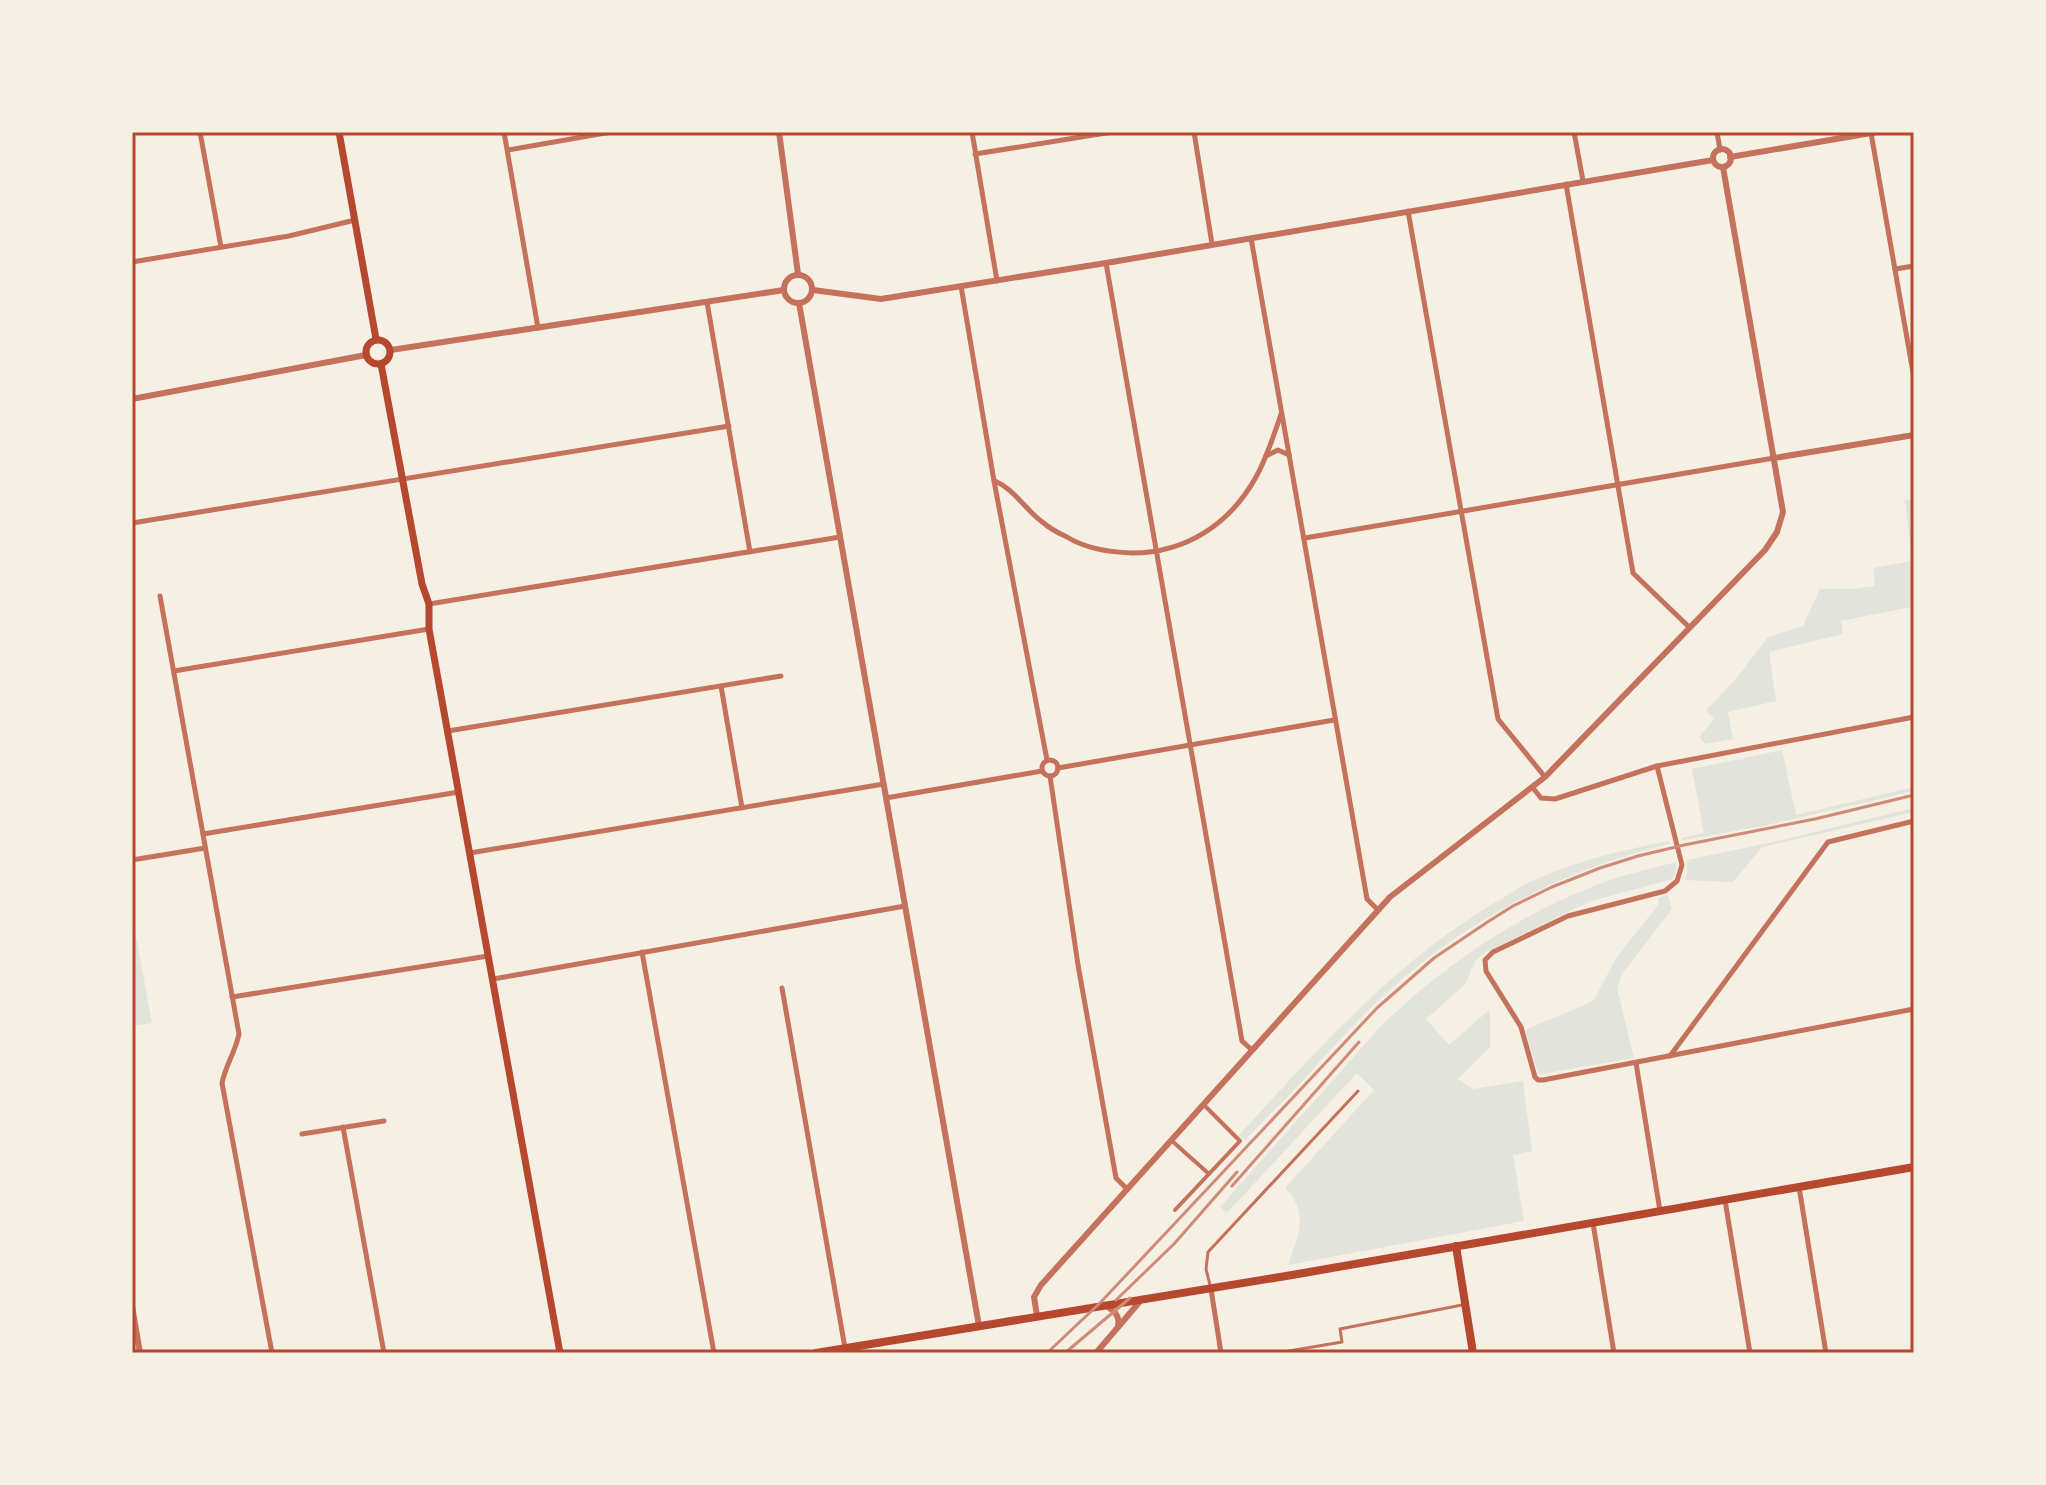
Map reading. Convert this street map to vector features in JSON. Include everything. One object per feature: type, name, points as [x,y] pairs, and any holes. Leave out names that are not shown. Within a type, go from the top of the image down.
[{"type":"main road","points":[[339,132],[376,339]]},
{"type":"main road","points":[[376,339],[386,342],[391,350],[389,358],[381,364],[371,362],[366,355],[368,344],[376,339]]},
{"type":"main road","points":[[381,364],[422,584],[429,604],[429,629],[560,1353]]},
{"type":"main road","points":[[816,1353],[1211,1289],[1914,1167]]},
{"type":"main road","points":[[1456,1246],[1473,1353]]},
{"type":"street","points":[[200,132],[221,247]]},
{"type":"street","points":[[504,132],[538,329]]},
{"type":"street","points":[[508,150],[611,132]]},
{"type":"street","points":[[779,132],[798,274]]},
{"type":"street","points":[[972,132],[997,281]]},
{"type":"street","points":[[975,154],[1112,132]]},
{"type":"street","points":[[1194,132],[1212,244]]},
{"type":"street","points":[[1574,132],[1583,181]]},
{"type":"street","points":[[1717,132],[1720,150]]},
{"type":"street","points":[[1730,157],[1874,132],[1914,378]]},
{"type":"street","points":[[1720,150],[1726,150],[1730,157],[1729,163],[1723,167],[1713,160],[1720,150]]},
{"type":"street","points":[[813,290],[881,299],[1713,160]]},
{"type":"street","points":[[1037,1316],[1034,1297],[1041,1285],[1390,897],[1545,777],[1765,550],[1777,532],[1783,512],[1723,167]]},
{"type":"street","points":[[1566,184],[1633,573],[1689,627]]},
{"type":"street","points":[[1408,211],[1498,719],[1545,777]]},
{"type":"street","points":[[132,262],[289,236],[355,220]]},
{"type":"street","points":[[1251,238],[1367,899],[1378,910]]},
{"type":"street","points":[[1106,263],[1242,1041],[1253,1051]]},
{"type":"street","points":[[1895,269],[1914,266]]},
{"type":"street","points":[[784,290],[788,280],[798,274]]},
{"type":"street","points":[[798,274],[808,279],[813,290]]},
{"type":"street","points":[[961,286],[1047,760]]},
{"type":"street","points":[[391,350],[784,290]]},
{"type":"street","points":[[784,290],[791,301],[799,303],[809,298],[813,290]]},
{"type":"street","points":[[707,302],[750,552]]},
{"type":"street","points":[[799,303],[979,1326]]},
{"type":"street","points":[[132,399],[366,355]]},
{"type":"street","points":[[994,481],[1007,486],[1040,520],[1069,539],[1108,551],[1156,551],[1194,539],[1213,529],[1246,494],[1266,456],[1282,413]]},
{"type":"street","points":[[132,523],[729,426]]},
{"type":"street","points":[[1305,538],[1914,435]]},
{"type":"street","points":[[1266,456],[1278,450],[1289,455]]},
{"type":"street","points":[[429,604],[840,537]]},
{"type":"street","points":[[160,596],[239,1034],[236,1051],[226,1067],[222,1083],[272,1353]]},
{"type":"street","points":[[174,671],[429,629]]},
{"type":"street","points":[[448,731],[781,676]]},
{"type":"street","points":[[721,686],[742,808]]},
{"type":"street","points":[[1533,788],[1541,798],[1555,799],[1657,766],[1914,717]]},
{"type":"street","points":[[1058,768],[1334,720]]},
{"type":"street","points":[[1047,760],[1054,761],[1058,768],[1056,774],[1050,776],[1042,771],[1042,764],[1047,760]]},
{"type":"street","points":[[1657,766],[1682,865],[1677,881],[1665,891],[1568,916],[1493,952],[1485,960],[1486,971],[1521,1027],[1538,1080],[1914,1009]]},
{"type":"street","points":[[886,798],[1042,771]]},
{"type":"street","points":[[1050,776],[1078,965],[1116,1178],[1127,1189]]},
{"type":"street","points":[[470,853],[884,784]]},
{"type":"street","points":[[203,834],[459,792]]},
{"type":"street","points":[[1670,1056],[1828,842],[1914,821]]},
{"type":"street","points":[[132,860],[205,848]]},
{"type":"street","points":[[493,979],[905,906]]},
{"type":"street","points":[[642,952],[714,1353]]},
{"type":"street","points":[[232,997],[488,956]]},
{"type":"street","points":[[782,988],[845,1348]]},
{"type":"street","points":[[1636,1063],[1660,1211]]},
{"type":"street","points":[[1175,1210],[1240,1141],[1204,1105]]},
{"type":"street","points":[[302,1134],[384,1121]]},
{"type":"street","points":[[343,1127],[384,1353]]},
{"type":"street","points":[[1171,1140],[1209,1174]]},
{"type":"street","points":[[1799,1187],[1826,1353]]},
{"type":"street","points":[[1725,1199],[1750,1353]]},
{"type":"street","points":[[1593,1223],[1614,1353]]},
{"type":"street","points":[[1211,1289],[1221,1353]]},
{"type":"street","points":[[1096,1353],[1142,1299]]},
{"type":"street","points":[[1105,1305],[1119,1319],[1117,1329]]},
{"type":"street","points":[[132,1306],[140,1353]]},
{"type":"lane","points":[[1211,1289],[1206,1269],[1208,1252],[1358,1091]]},
{"type":"lane","points":[[1277,1353],[1342,1342],[1340,1329],[1466,1304]]},
{"type":"shaded area","points":[[1914,499],[1914,603],[1911,607],[1841,621],[1843,634],[1769,652],[1776,701],[1728,712],[1733,739],[1705,744],[1699,737],[1714,719],[1706,710],[1736,679],[1768,637],[1803,626],[1820,589],[1875,586],[1873,568],[1912,561],[1905,500]]},
{"type":"shaded area","points":[[1782,750],[1796,815],[1914,787],[1914,791],[1758,827],[1683,840],[1704,833],[1692,769]]},
{"type":"shaded area","points":[[1914,808],[1914,812],[1762,847],[1733,882],[1685,880],[1687,860]]},
{"type":"shaded area","points":[[1669,841],[1669,844],[1598,865],[1564,879],[1467,930],[1382,997],[1245,1140],[1239,1135],[1357,1011],[1455,928],[1519,888],[1562,869]]},
{"type":"shaded area","points":[[1676,862],[1673,879],[1591,901],[1488,951],[1475,961],[1465,985],[1426,1019],[1449,1045],[1490,1012],[1490,1047],[1458,1079],[1473,1089],[1523,1081],[1532,1151],[1513,1155],[1524,1221],[1288,1265],[1300,1216],[1293,1197],[1285,1188],[1374,1090],[1357,1073],[1227,1213],[1220,1207],[1381,1026],[1456,962],[1511,926],[1569,896],[1618,877]]},
{"type":"shaded area","points":[[1668,895],[1672,909],[1622,974],[1617,988],[1634,1058],[1538,1073],[1525,1030],[1594,1000],[1616,958],[1659,904],[1658,898]]},
{"type":"shaded area","points":[[132,914],[152,1023],[132,1026]]},
{"type":"railway","points":[[1047,1353],[1100,1303],[1377,1008],[1434,958],[1486,923],[1552,887],[1638,856],[1914,795]]},
{"type":"railway","points":[[1232,1186],[1359,1042]]},
{"type":"railway","points":[[1116,1300],[1174,1244],[1237,1172]]},
{"type":"railway","points":[[1065,1353],[1130,1298]]}]
